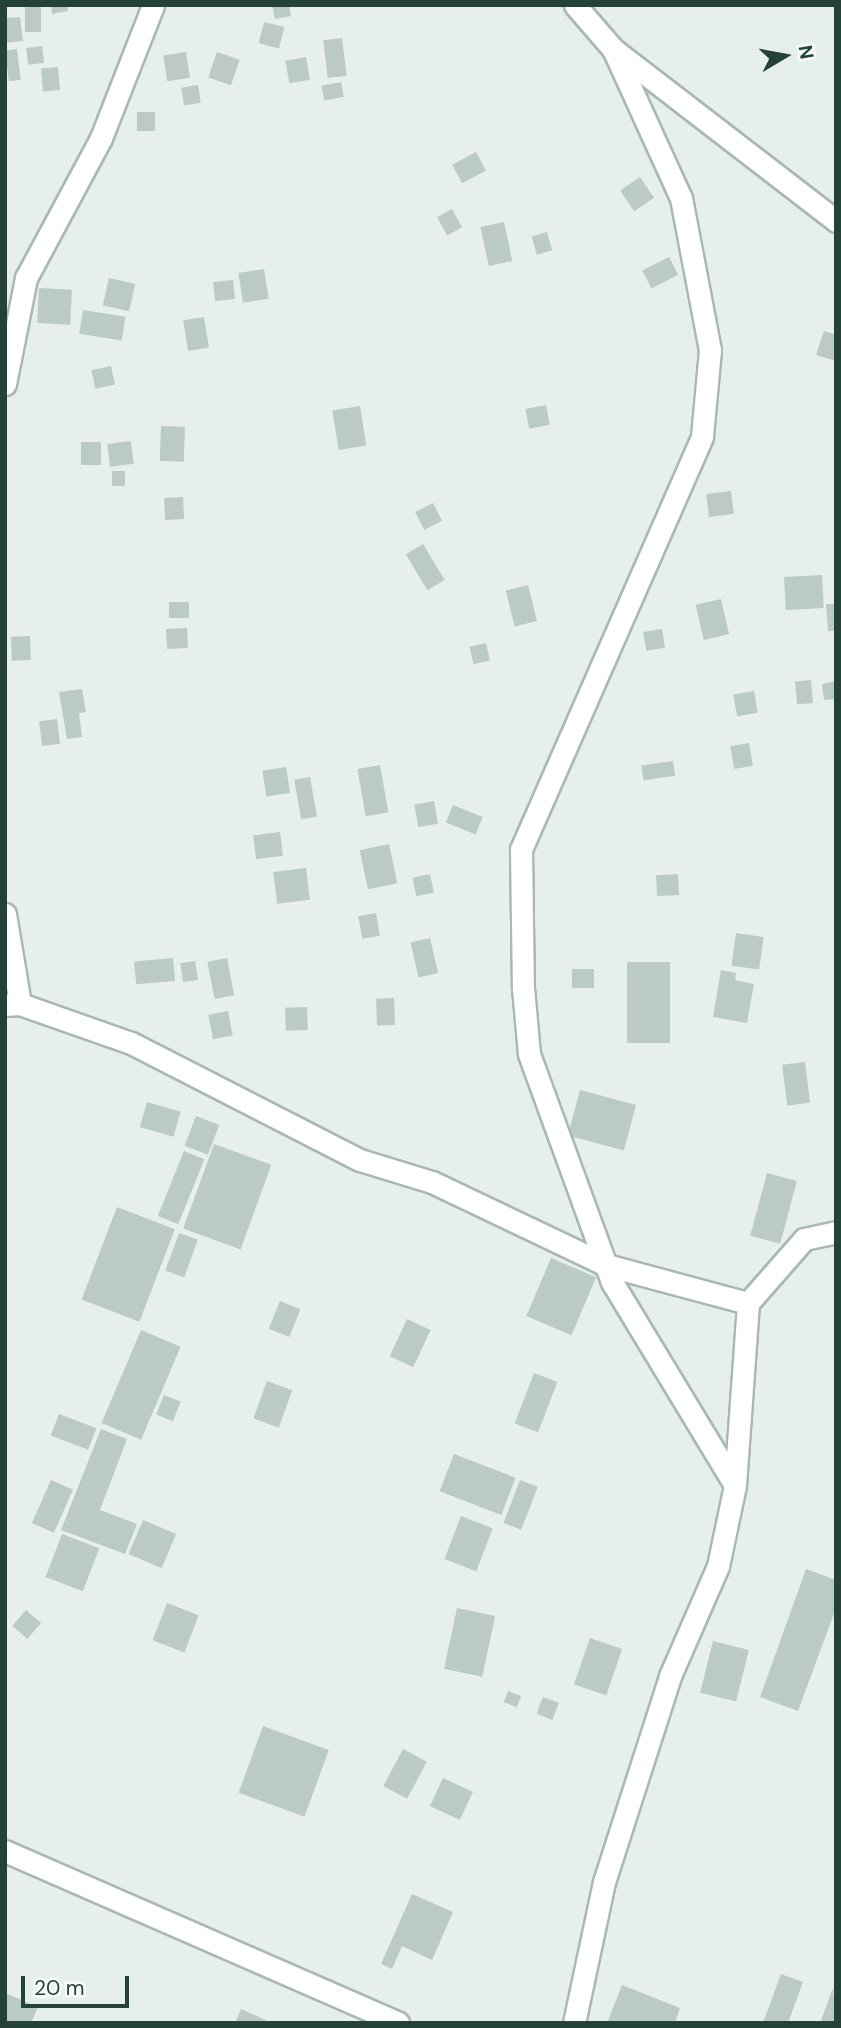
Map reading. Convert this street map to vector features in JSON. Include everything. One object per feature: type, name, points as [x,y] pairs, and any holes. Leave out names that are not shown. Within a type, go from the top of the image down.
[{"type":"street","points":[[5,384],[26,278],[101,138],[153,5]]},
{"type":"street","points":[[575,5],[613,49],[836,221]]},
{"type":"street","points":[[613,49],[681,198],[710,350],[702,437],[651,543],[521,849],[528,1054],[606,1265],[735,1485]]},
{"type":"street","points":[[5,914],[13,1004],[131,1043],[360,1160],[432,1182],[606,1265],[748,1303]]},
{"type":"street","points":[[574,2023],[604,1882],[670,1676],[718,1566],[735,1485],[748,1303],[804,1239],[836,1232]]},
{"type":"street","points":[[5,1851],[397,2023]]},
{"type":"building","points":[[25,5],[41,5],[41,32],[25,32]]},
{"type":"building","points":[[51,5],[67,5],[68,11],[52,14]]},
{"type":"building","points":[[272,5],[289,5],[291,16],[275,19]]},
{"type":"building","points":[[20,17],[23,41],[5,43],[5,18]]},
{"type":"building","points":[[264,22],[284,27],[279,48],[259,43]]},
{"type":"building","points":[[342,38],[347,76],[328,78],[323,40]]},
{"type":"building","points":[[42,46],[44,63],[28,65],[26,48]]},
{"type":"building","points":[[17,49],[21,80],[9,81],[5,50]]},
{"type":"building","points":[[186,52],[190,78],[167,81],[163,56]]},
{"type":"building","points":[[217,52],[240,60],[231,85],[208,78]]},
{"type":"building","points":[[306,57],[310,80],[289,83],[285,61]]},
{"type":"building","points":[[58,67],[60,90],[43,91],[41,68]]},
{"type":"building","points":[[341,82],[344,97],[324,101],[321,86]]},
{"type":"building","points":[[198,85],[201,103],[184,105],[181,88]]},
{"type":"building","points":[[137,112],[155,112],[155,131],[137,131]]},
{"type":"building","points":[[476,152],[486,171],[462,183],[452,165]]},
{"type":"building","points":[[640,177],[654,198],[634,211],[620,190]]},
{"type":"building","points":[[452,209],[462,227],[447,236],[437,217]]},
{"type":"building","points":[[504,222],[512,261],[489,266],[481,227]]},
{"type":"building","points":[[547,232],[552,250],[537,255],[532,236]]},
{"type":"building","points":[[669,257],[678,275],[651,288],[642,271]]},
{"type":"building","points":[[264,269],[269,299],[243,303],[238,273]]},
{"type":"building","points":[[109,278],[135,284],[129,311],[103,305]]},
{"type":"building","points":[[233,280],[235,299],[215,301],[213,282]]},
{"type":"building","points":[[39,288],[72,290],[70,325],[37,323]]},
{"type":"building","points":[[83,310],[125,317],[122,340],[79,334]]},
{"type":"building","points":[[204,317],[209,348],[188,351],[183,320]]},
{"type":"building","points":[[824,331],[836,335],[836,361],[816,355]]},
{"type":"building","points":[[111,366],[115,385],[95,389],[91,370]]},
{"type":"building","points":[[546,405],[550,425],[529,429],[525,409]]},
{"type":"building","points":[[360,406],[366,446],[339,450],[332,410]]},
{"type":"building","points":[[161,426],[185,427],[184,462],[160,461]]},
{"type":"building","points":[[131,441],[134,464],[110,467],[107,444]]},
{"type":"building","points":[[81,442],[101,442],[101,465],[81,465]]},
{"type":"building","points":[[112,471],[125,471],[125,486],[112,486]]},
{"type":"building","points":[[731,491],[734,514],[709,517],[706,494]]},
{"type":"building","points":[[183,497],[184,519],[165,520],[164,498]]},
{"type":"building","points":[[433,503],[442,521],[424,530],[415,512]]},
{"type":"building","points":[[423,544],[445,580],[427,590],[406,554]]},
{"type":"building","points":[[822,575],[824,608],[786,610],[784,577]]},
{"type":"building","points":[[528,585],[537,621],[515,626],[506,591]]},
{"type":"building","points":[[721,599],[729,634],[704,640],[696,605]]},
{"type":"building","points":[[169,602],[189,602],[189,618],[169,618]]},
{"type":"building","points":[[826,604],[836,604],[836,631],[828,631]]},
{"type":"building","points":[[187,628],[188,648],[167,649],[166,629]]},
{"type":"building","points":[[662,629],[665,648],[646,651],[643,632]]},
{"type":"building","points":[[30,636],[31,660],[12,661],[11,637]]},
{"type":"building","points":[[486,643],[490,661],[473,664],[469,647]]},
{"type":"building","points":[[811,680],[813,703],[797,704],[795,681]]},
{"type":"building","points":[[836,681],[836,699],[824,700],[822,684]]},
{"type":"building","points":[[82,689],[86,712],[79,713],[82,737],[67,739],[59,692]]},
{"type":"building","points":[[754,691],[758,713],[737,716],[733,695]]},
{"type":"building","points":[[57,719],[60,744],[42,746],[39,721]]},
{"type":"building","points":[[749,743],[753,766],[734,769],[730,746]]},
{"type":"building","points":[[673,761],[675,776],[643,780],[641,765]]},
{"type":"building","points":[[380,765],[388,812],[366,816],[357,769]]},
{"type":"building","points":[[286,767],[290,793],[266,796],[262,771]]},
{"type":"building","points":[[310,777],[317,816],[301,819],[294,780]]},
{"type":"building","points":[[434,801],[438,824],[418,827],[414,804]]},
{"type":"building","points":[[453,805],[483,817],[476,835],[446,823]]},
{"type":"building","points":[[280,832],[283,856],[256,859],[253,835]]},
{"type":"building","points":[[389,844],[397,883],[368,889],[360,850]]},
{"type":"building","points":[[306,868],[310,900],[277,904],[273,872]]},
{"type":"building","points":[[430,874],[434,893],[416,896],[412,878]]},
{"type":"building","points":[[678,874],[679,895],[657,896],[656,875]]},
{"type":"building","points":[[376,913],[380,936],[362,939],[358,916]]},
{"type":"building","points":[[736,933],[764,937],[759,970],[731,966]]},
{"type":"building","points":[[430,938],[438,973],[419,978],[411,942]]},
{"type":"building","points":[[173,958],[175,981],[136,984],[134,961]]},
{"type":"building","points":[[227,958],[234,995],[215,999],[207,962]]},
{"type":"building","points":[[195,961],[198,980],[183,982],[180,963]]},
{"type":"building","points":[[627,962],[670,962],[670,1043],[627,1043]]},
{"type":"building","points":[[572,969],[594,969],[594,988],[572,988]]},
{"type":"building","points":[[721,970],[736,973],[735,980],[754,984],[747,1023],[713,1017]]},
{"type":"building","points":[[394,998],[395,1025],[377,1026],[376,999]]},
{"type":"building","points":[[307,1007],[308,1030],[286,1031],[285,1008]]},
{"type":"building","points":[[228,1011],[233,1036],[213,1039],[208,1015]]},
{"type":"building","points":[[805,1062],[810,1103],[787,1105],[782,1065]]},
{"type":"building","points":[[580,1090],[636,1105],[624,1150],[568,1135]]},
{"type":"building","points":[[147,1102],[181,1112],[173,1137],[140,1127]]},
{"type":"building","points":[[196,1116],[219,1125],[208,1155],[185,1146]]},
{"type":"building","points":[[214,1144],[271,1165],[241,1249],[183,1229]]},
{"type":"building","points":[[184,1151],[204,1159],[178,1224],[158,1216]]},
{"type":"building","points":[[767,1173],[797,1181],[780,1244],[750,1236]]},
{"type":"building","points":[[117,1207],[175,1229],[139,1322],[82,1299]]},
{"type":"building","points":[[179,1233],[198,1240],[184,1277],[165,1271]]},
{"type":"building","points":[[551,1258],[596,1277],[571,1335],[526,1316]]},
{"type":"building","points":[[280,1301],[300,1309],[289,1337],[269,1329]]},
{"type":"building","points":[[407,1319],[431,1330],[413,1367],[390,1356]]},
{"type":"building","points":[[141,1330],[181,1347],[141,1440],[102,1423]]},
{"type":"building","points":[[534,1373],[557,1382],[538,1432],[515,1423]]},
{"type":"building","points":[[267,1381],[292,1390],[279,1428],[253,1419]]},
{"type":"building","points":[[164,1395],[181,1402],[173,1421],[156,1414]]},
{"type":"building","points":[[59,1414],[96,1428],[88,1450],[51,1435]]},
{"type":"building","points":[[101,1429],[127,1439],[100,1510],[137,1524],[125,1554],[61,1530]]},
{"type":"building","points":[[454,1454],[516,1478],[501,1515],[440,1491]]},
{"type":"building","points":[[51,1480],[73,1490],[54,1533],[32,1523]]},
{"type":"building","points":[[520,1480],[538,1487],[521,1530],[504,1523]]},
{"type":"building","points":[[461,1516],[493,1528],[476,1571],[445,1559]]},
{"type":"building","points":[[143,1520],[176,1534],[162,1568],[129,1554]]},
{"type":"building","points":[[62,1534],[99,1548],[83,1591],[46,1577]]},
{"type":"building","points":[[806,1569],[836,1580],[836,1608],[798,1711],[760,1697]]},
{"type":"building","points":[[167,1603],[199,1615],[184,1653],[153,1640]]},
{"type":"building","points":[[457,1608],[495,1616],[482,1677],[444,1669]]},
{"type":"building","points":[[26,1610],[41,1623],[27,1639],[12,1626]]},
{"type":"building","points":[[590,1638],[622,1649],[606,1695],[574,1684]]},
{"type":"building","points":[[713,1641],[749,1650],[736,1701],[700,1692]]},
{"type":"building","points":[[508,1691],[521,1696],[517,1707],[504,1702]]},
{"type":"building","points":[[543,1697],[559,1703],[552,1720],[537,1714]]},
{"type":"building","points":[[263,1726],[329,1750],[304,1817],[239,1793]]},
{"type":"building","points":[[403,1749],[427,1762],[407,1799],[383,1786]]},
{"type":"building","points":[[443,1778],[473,1792],[460,1820],[430,1806]]},
{"type":"building","points":[[412,1894],[453,1912],[432,1960],[402,1946],[392,1969],[381,1964]]},
{"type":"building","points":[[781,1974],[803,1982],[788,2023],[763,2023]]},
{"type":"building","points":[[622,1985],[680,2008],[675,2023],[607,2023]]},
{"type":"building","points":[[833,1988],[836,2023],[820,2023]]},
{"type":"building","points":[[5,1993],[38,2007],[31,2023],[5,2023]]},
{"type":"building","points":[[241,2009],[272,2023],[235,2023]]}]
